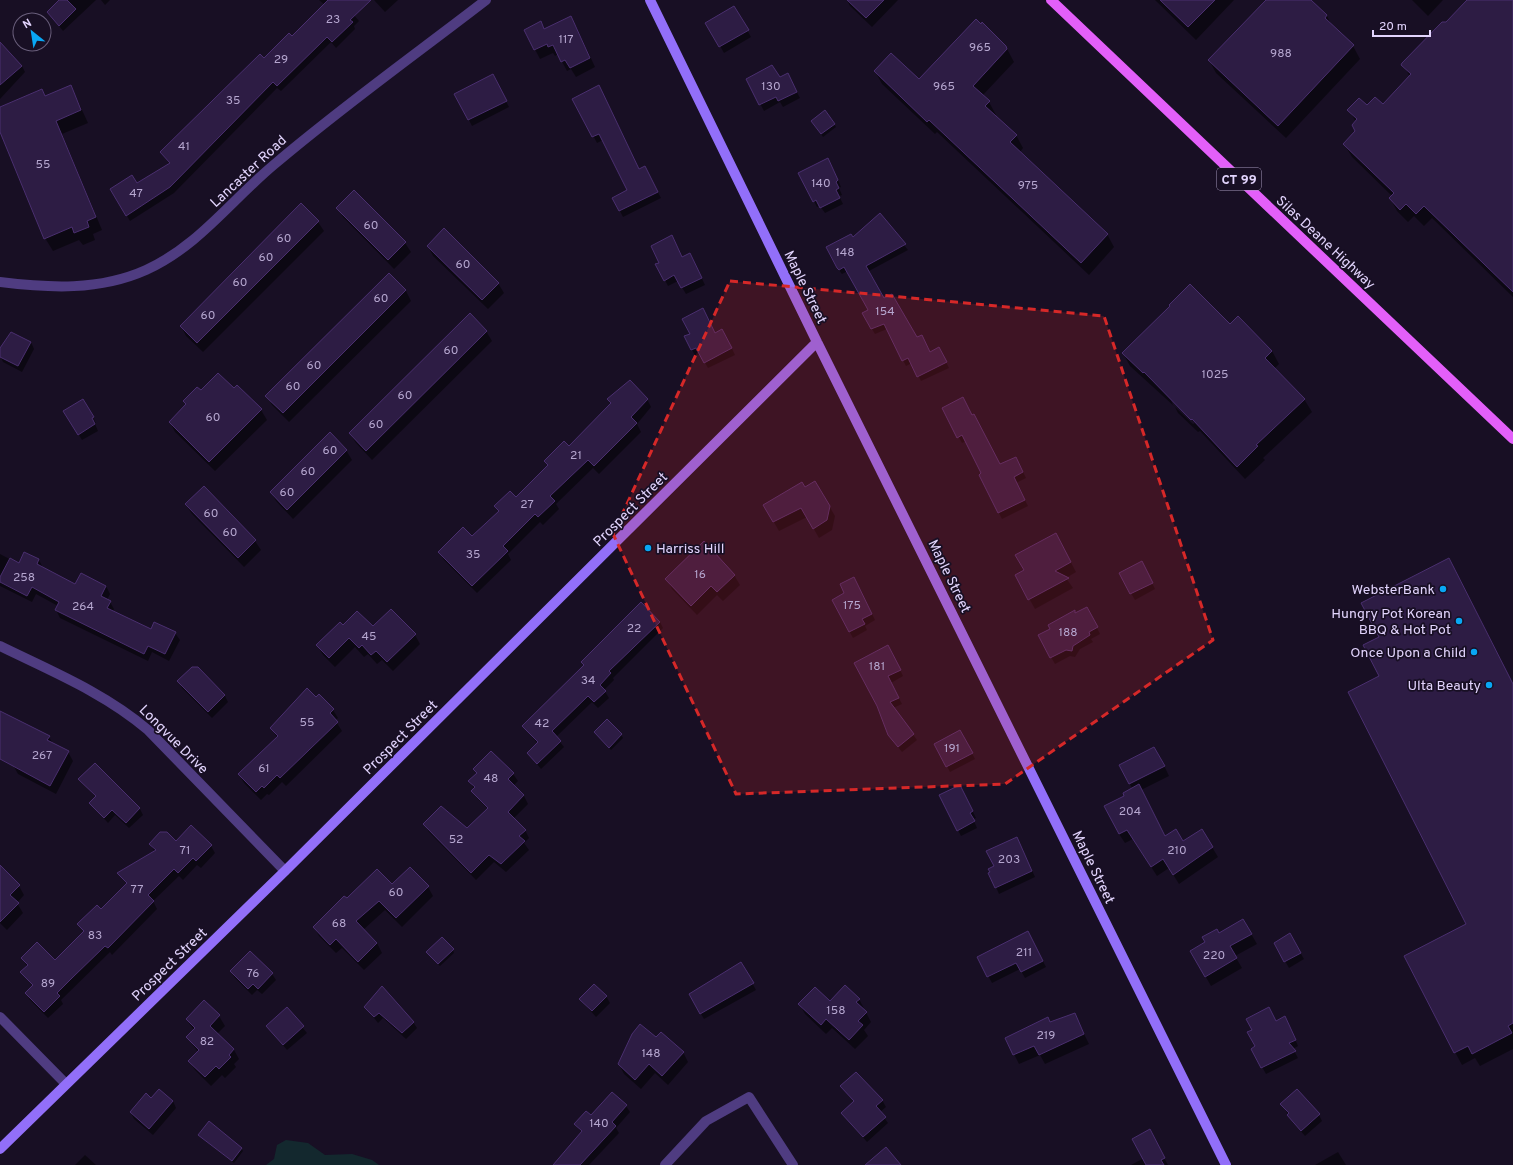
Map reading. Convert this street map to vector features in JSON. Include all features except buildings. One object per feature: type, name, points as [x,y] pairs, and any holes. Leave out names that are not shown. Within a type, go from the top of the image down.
[{"type":"main road","name":"Maple Street","points":[[650,0],[817,342],[1226,1165]]},
{"type":"main road","name":"Silas Deane Highway","points":[[1051,0],[1513,438]]},
{"type":"main road","name":"Prospect Street","points":[[0,1149],[285,871],[817,342]]},
{"type":"street","name":"Lancaster Road","points":[[0,282],[54,287],[104,283],[139,273],[167,259],[204,233],[253,183],[296,146],[486,0]]},
{"type":"street","name":"Longvue Drive","points":[[0,646],[110,701],[128,712],[148,730],[285,871]]},
{"type":"street","points":[[0,1017],[66,1084]]},
{"type":"street","points":[[664,1165],[706,1120],[749,1097],[793,1165]]},
{"type":"highlighted area","points":[[730,281],[1104,316],[1213,640],[1005,784],[736,794],[613,534]]},
{"type":"shaded area","points":[[286,1140],[308,1143],[325,1155],[352,1154],[372,1160],[379,1165],[266,1165],[274,1159],[277,1145]]},
{"type":"place","name":"Harriss Hill","points":[[648,548]]},
{"type":"place","name":"WebsterBank","points":[[1443,589]]},
{"type":"place","name":"Hungry Pot Korean BBQ & Hot Pot","points":[[1459,621]]},
{"type":"place","name":"Once Upon a Child","points":[[1474,652]]},
{"type":"place","name":"Ulta Beauty","points":[[1489,685]]}]
